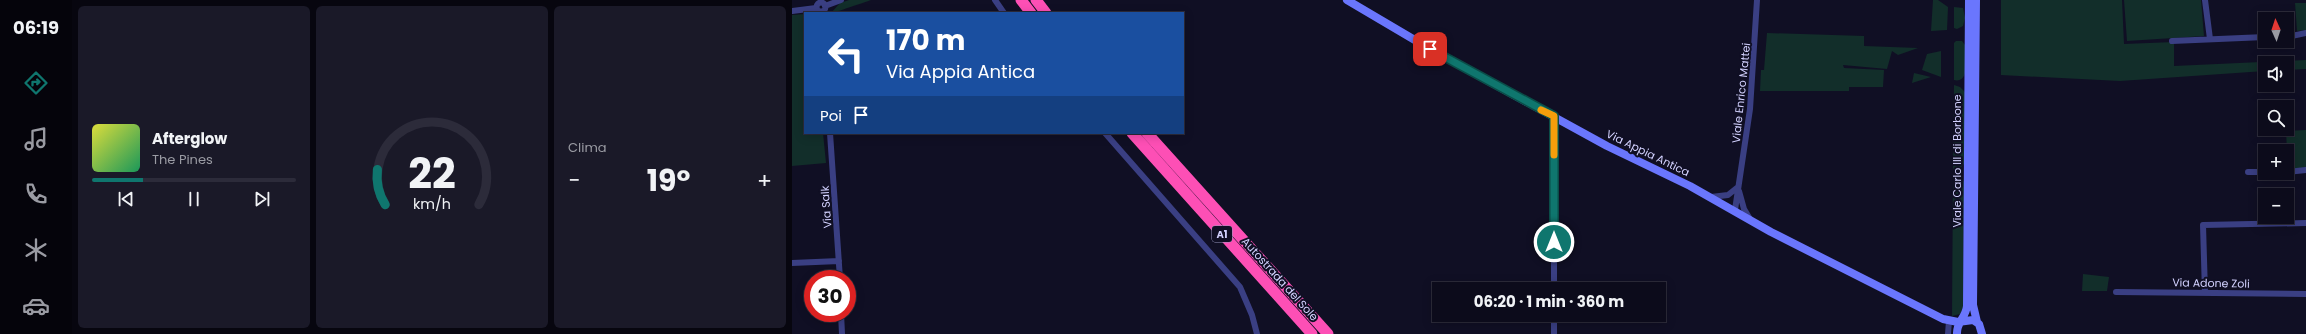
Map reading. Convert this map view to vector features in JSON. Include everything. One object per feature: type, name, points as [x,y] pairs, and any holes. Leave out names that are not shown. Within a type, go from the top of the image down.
[{"type":"highway","points":[[1021,0],[1029,12]]},
{"type":"highway","points":[[1036,0],[1045,12]]},
{"type":"highway","name":"Autostrada del Sole","points":[[1133,134],[1312,334]]},
{"type":"highway","name":"Autostrada del Sole","points":[[1149,134],[1328,334]]},
{"type":"street","points":[[792,11],[819,11],[822,3],[841,0]]},
{"type":"street","points":[[995,0],[1003,12]]},
{"type":"street","name":"Via Appia Antica","points":[[1347,0],[1430,49],[1638,162],[1710,197],[1750,220],[1947,321],[1957,334]]},
{"type":"street","name":"Viale Enrico Mattei","points":[[1735,210],[1750,109],[1757,0]]},
{"type":"street","name":"Viale Carlo III di Borbone","points":[[1957,334],[1958,327],[1962,321],[1967,306],[1969,0]]},
{"type":"street","name":"Viale Carlo III di Borbone","points":[[1976,0],[1973,305],[1977,322],[1982,333]]},
{"type":"street","points":[[2205,0],[2210,39]]},
{"type":"street","points":[[2294,35],[2306,33]]},
{"type":"street","points":[[2172,41],[2258,37]]},
{"type":"street","points":[[1554,116],[1554,282]]},
{"type":"street","name":"Via Salk","points":[[830,134],[840,270]]},
{"type":"street","points":[[1106,134],[1240,287],[1252,315],[1257,334]]},
{"type":"street","points":[[2294,171],[2306,170]]},
{"type":"street","points":[[2248,172],[2258,172]]},
{"type":"street","points":[[1710,197],[1728,195],[1738,187]]},
{"type":"street","name":"Viale Enrico Mattei","points":[[1738,187],[1744,210],[1750,220]]},
{"type":"street","points":[[2205,293],[2203,225],[2306,223]]},
{"type":"street","points":[[792,262],[839,261]]},
{"type":"street","name":"Via Adone Zoli","points":[[2116,292],[2306,294]]},
{"type":"street","points":[[1962,321],[1970,319],[1977,322]]},
{"type":"street","points":[[1947,321],[1948,334]]},
{"type":"street","name":"Via Appia Antica","points":[[1947,321],[1962,321]]},
{"type":"street","points":[[841,322],[842,334]]},
{"type":"street","points":[[1554,322],[1554,334]]},
{"type":"green space","points":[[849,0],[871,0],[832,12],[840,3]]},
{"type":"green space","points":[[1933,0],[1938,0],[1948,7],[1947,30],[1931,31]]},
{"type":"green space","points":[[2001,0],[2122,0],[2124,44],[2174,42],[2174,66],[2258,62],[2258,71],[2120,81],[2001,75]]},
{"type":"green space","points":[[2124,0],[2201,0],[2204,36],[2127,41]]},
{"type":"green space","points":[[2295,3],[2306,3],[2306,30],[2297,31]]},
{"type":"green space","points":[[1954,7],[1963,8],[1965,18],[1963,26],[1957,29],[1954,28]]},
{"type":"green space","points":[[804,14],[804,134],[823,134],[826,163],[792,166],[792,15]]},
{"type":"green space","points":[[1767,33],[1864,36],[1864,46],[1918,48],[1898,55],[1892,51],[1887,69],[1843,65],[1844,68],[1884,70],[1883,87],[1849,87],[1849,91],[1760,91],[1761,70],[1764,70]]},
{"type":"green space","points":[[1956,41],[1962,41],[1965,45],[1966,68],[1963,78],[1959,80],[1954,80],[1954,43]]},
{"type":"green space","points":[[1941,51],[1941,77],[1922,70],[1927,54]]},
{"type":"green space","points":[[2306,60],[2306,69],[2294,70],[2294,61]]},
{"type":"green space","points":[[1914,73],[1931,77],[1912,83]]},
{"type":"green space","points":[[1954,85],[1960,87],[1965,92],[1965,163],[1959,169],[1953,169]]},
{"type":"green space","points":[[2306,130],[2306,169],[2294,170],[2294,144],[2287,144],[2286,136],[2294,136],[2294,131]]},
{"type":"green space","points":[[1953,175],[1961,177],[1964,182],[1963,308],[1960,314],[1952,316]]},
{"type":"green space","points":[[2083,274],[2109,277],[2107,291],[2082,291]]},
{"type":"slow traffic","points":[[1541,110],[1554,116],[1554,155]]},
{"type":"route","points":[[1430,49],[1554,116],[1554,242]]}]
